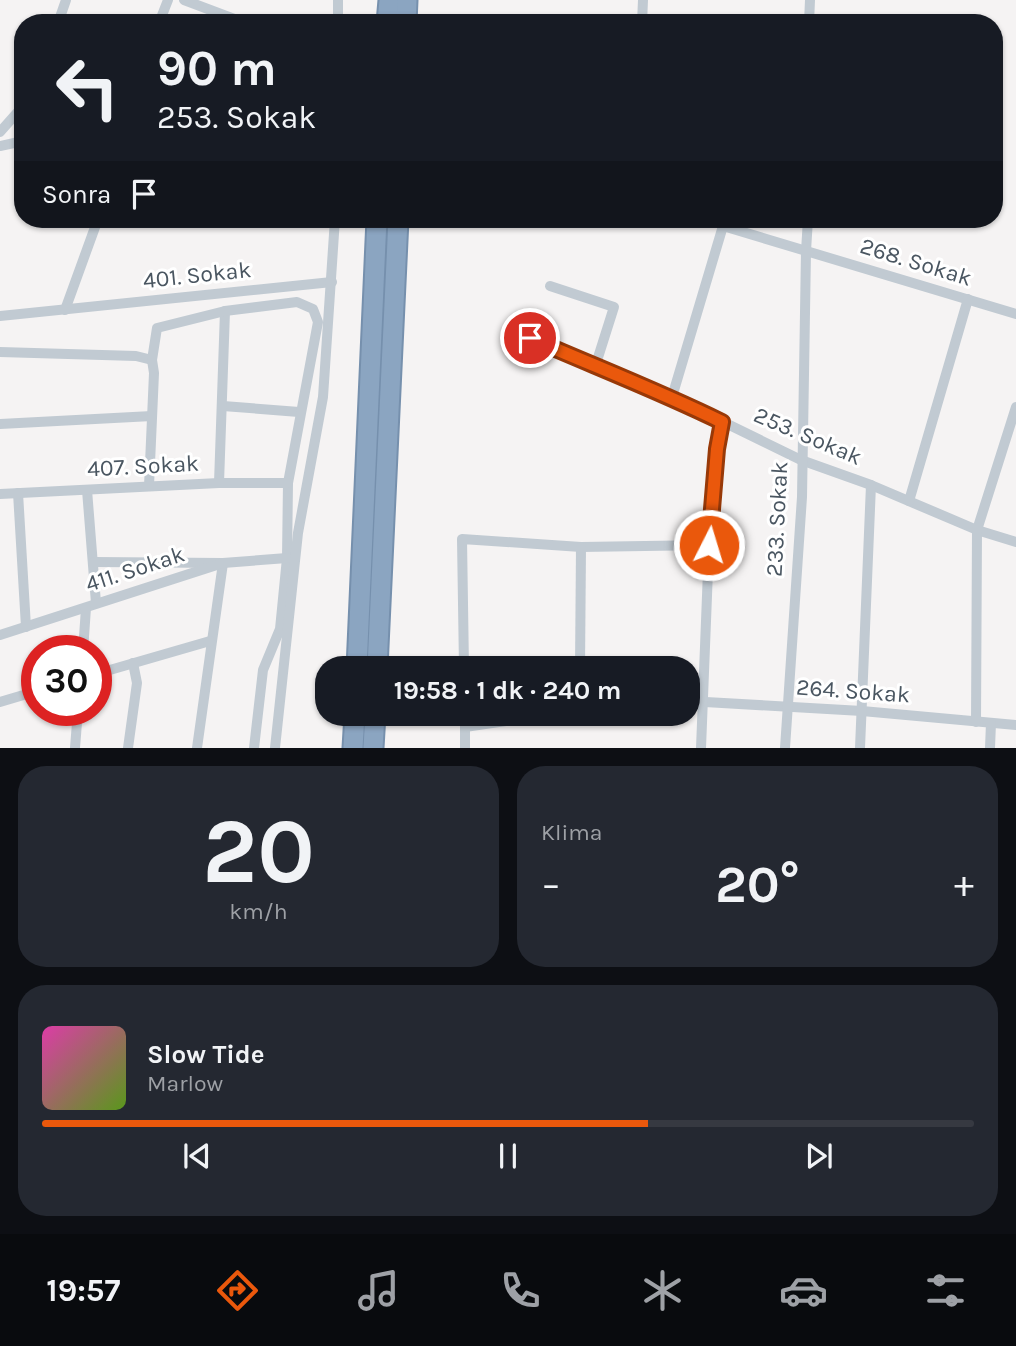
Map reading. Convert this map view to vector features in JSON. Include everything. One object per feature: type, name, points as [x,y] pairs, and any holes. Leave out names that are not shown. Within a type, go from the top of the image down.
[{"type":"highway","points":[[358,656],[377,228]]},
{"type":"highway","points":[[378,656],[398,228]]},
{"type":"highway","points":[[353,747],[354,726]]},
{"type":"highway","points":[[373,747],[374,726]]},
{"type":"street","points":[[184,0],[221,14]]},
{"type":"street","points":[[0,132],[14,116]]},
{"type":"street","points":[[65,310],[95,228]]},
{"type":"street","points":[[275,747],[298,533],[323,397],[335,228]]},
{"type":"street","name":"268. Sokak","points":[[671,397],[722,228]]},
{"type":"street","name":"268. Sokak","points":[[730,228],[1016,314]]},
{"type":"street","name":"233. Sokak","points":[[785,747],[802,497],[807,228]]},
{"type":"street","name":"401. Sokak","points":[[0,317],[332,282]]},
{"type":"street","points":[[550,286],[614,307],[595,367]]},
{"type":"street","points":[[909,501],[968,299]]},
{"type":"street","points":[[149,486],[154,366],[152,360],[157,328],[225,312],[298,302],[313,309],[317,322],[288,483],[287,558],[280,629],[263,670],[254,747]]},
{"type":"street","points":[[219,483],[225,312]]},
{"type":"street","name":"253. Sokak","points":[[508,328],[671,397],[801,460],[871,485],[977,530],[1016,542]]},
{"type":"street","points":[[0,352],[136,356],[152,360]]},
{"type":"street","points":[[223,406],[299,412]]},
{"type":"street","points":[[976,722],[977,530],[1016,407]]},
{"type":"street","points":[[0,424],[152,416]]},
{"type":"street","points":[[701,747],[709,545],[717,449],[722,422]]},
{"type":"street","name":"407. Sokak","points":[[0,494],[219,483],[288,483]]},
{"type":"street","points":[[860,747],[871,485]]},
{"type":"street","points":[[86,635],[94,562],[87,490]]},
{"type":"street","points":[[18,493],[26,627]]},
{"type":"street","points":[[464,656],[461,539],[581,547],[709,545]]},
{"type":"street","points":[[580,656],[581,547]]},
{"type":"street","name":"411. Sokak","points":[[0,635],[223,563],[287,558]]},
{"type":"street","points":[[94,562],[223,563],[197,747]]},
{"type":"street","points":[[112,669],[210,641]]},
{"type":"street","points":[[128,747],[137,683],[133,663]]},
{"type":"street","points":[[0,702],[21,696]]},
{"type":"street","name":"264. Sokak","points":[[702,701],[862,711],[1016,725]]},
{"type":"street","points":[[990,747],[991,723]]},
{"type":"street","points":[[75,747],[77,726]]},
{"type":"street","points":[[465,747],[465,727],[472,726]]},
{"type":"route","points":[[530,338],[671,397],[722,422],[717,449],[709,545]]}]
